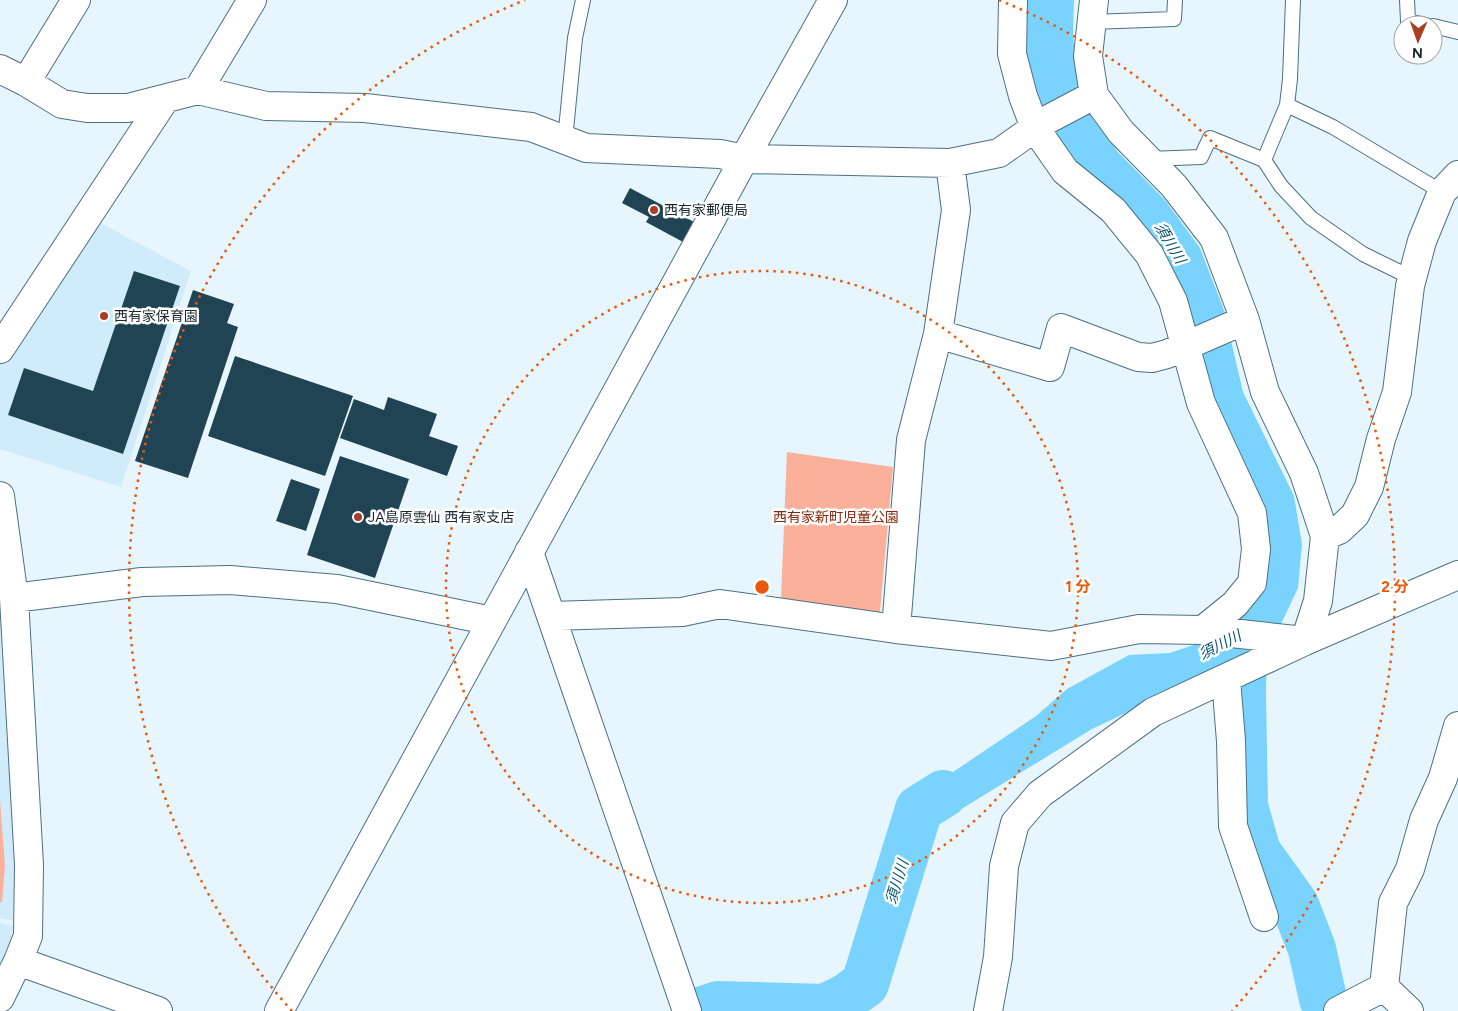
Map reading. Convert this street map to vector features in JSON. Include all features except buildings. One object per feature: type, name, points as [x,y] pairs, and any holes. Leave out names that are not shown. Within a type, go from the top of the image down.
[{"type":"street","points":[[26,82],[76,0]]},
{"type":"street","points":[[198,90],[252,0]]},
{"type":"street","points":[[279,1011],[744,159],[833,0]]},
{"type":"street","points":[[1013,0],[1012,54],[1023,96],[1065,171],[1113,210],[1149,254],[1173,301],[1189,343],[1201,403],[1252,513],[1256,549],[1252,583],[1235,604],[1207,631]]},
{"type":"street","points":[[1092,11],[1088,56],[1092,96],[1121,132],[1174,186],[1214,238],[1240,322],[1265,392],[1304,473],[1326,536],[1318,601],[1293,639]]},
{"type":"street","points":[[0,68],[62,104],[87,108],[128,108],[198,90],[266,106],[365,108],[531,127],[586,148],[720,154],[744,159],[950,163],[999,152],[1039,125],[1092,96]]},
{"type":"street","points":[[0,348],[165,99]]},
{"type":"street","points":[[896,628],[911,440],[938,334],[956,210],[950,163]]},
{"type":"street","points":[[1326,536],[1339,530],[1355,515],[1369,487],[1381,439],[1397,392],[1412,278],[1422,240],[1450,183]]},
{"type":"street","points":[[938,334],[1050,367],[1061,328],[1138,357],[1152,358],[1167,354],[1240,322]]},
{"type":"street","points":[[0,496],[14,598],[29,865],[28,936],[0,998]]},
{"type":"street","points":[[529,552],[685,1006]]},
{"type":"street","points":[[988,1011],[998,957],[1004,866],[1015,823],[1040,794],[1153,712],[1238,673],[1293,639],[1458,575]]},
{"type":"street","points":[[14,598],[142,582],[230,580],[337,589],[492,621]]},
{"type":"street","points":[[551,616],[682,612],[720,604],[896,628],[1051,646],[1139,629],[1207,631],[1293,639]]},
{"type":"street","points":[[1238,673],[1231,741],[1233,826],[1264,917]]},
{"type":"street","points":[[1384,987],[1393,903],[1410,869],[1424,820],[1443,778],[1458,726]]},
{"type":"street","points":[[18,961],[158,1011]]},
{"type":"street","points":[[1338,1011],[1384,987]]},
{"type":"street","points":[[1384,987],[1409,1011]]},
{"type":"lane","points":[[565,140],[575,38],[583,0]]},
{"type":"lane","points":[[1092,11],[1174,19],[1175,0]]},
{"type":"lane","points":[[1264,160],[1287,105],[1290,79],[1293,0]]},
{"type":"lane","points":[[1407,0],[1408,15]]},
{"type":"lane","points":[[1443,28],[1458,32]]},
{"type":"lane","points":[[1287,105],[1450,183]]},
{"type":"lane","points":[[1147,158],[1201,157],[1210,138],[1264,160],[1280,186],[1311,218],[1363,254],[1412,278]]},
{"type":"shaded area","name":"西有家保育園","points":[[95,220],[191,271],[121,487],[0,449],[0,361]]},
{"type":"shaded area","points":[[0,603],[18,866],[15,921],[0,918]]},
{"type":"shaded area","points":[[0,923],[15,926],[0,973]]},
{"type":"green space","name":"西有家新町児童公園","points":[[787,452],[893,467],[880,612],[781,599]]},
{"type":"green space","points":[[0,800],[5,866],[2,902],[0,902]]},
{"type":"water","points":[[1023,0],[1074,0],[1073,33],[1078,89],[1091,116],[1118,152],[1165,200],[1200,248],[1224,310],[1243,392],[1294,496],[1302,544],[1298,588],[1281,624],[1260,649],[1092,729],[945,819],[895,855],[916,797],[1036,716],[1067,689],[1129,655],[1170,653],[1202,642],[1260,586],[1208,401],[1190,322],[1053,134],[1031,93],[1021,53]]},
{"type":"waterway","points":[[1243,637],[1244,806],[1257,852],[1295,905],[1312,949],[1323,999]]},
{"type":"waterway","name":"須川川","points":[[700,1011],[718,1005],[825,1008],[847,997],[865,984],[919,809],[943,794]]},
{"type":"place","name":"西有家郵便局","points":[[654,210]]},
{"type":"place","name":"西有家保育園","points":[[104,316]]},
{"type":"place","name":"JA島原雲仙 西有家支店","points":[[358,517]]}]
